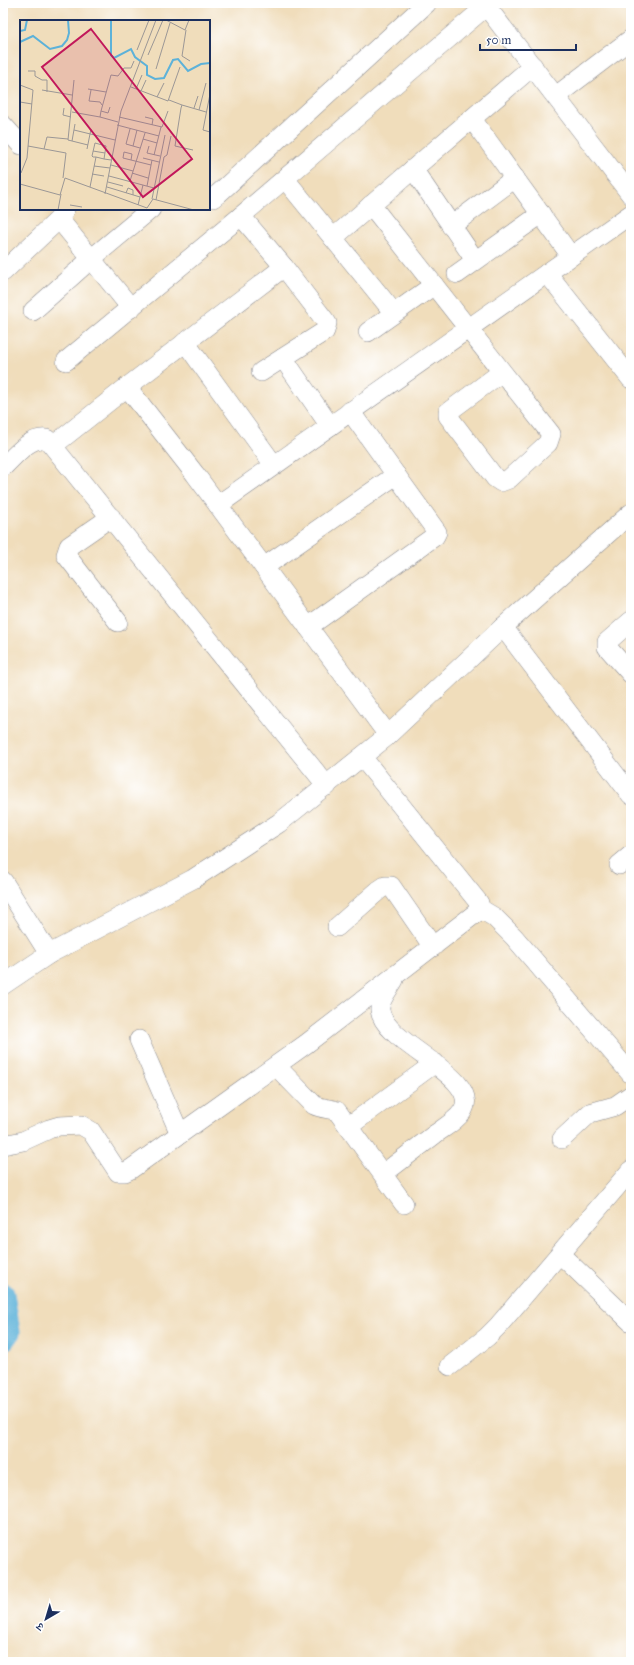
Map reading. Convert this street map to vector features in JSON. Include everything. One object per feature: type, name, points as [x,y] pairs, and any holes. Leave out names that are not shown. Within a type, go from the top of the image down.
[{"type":"street","points":[[210,198],[213,198],[218,194],[427,3]]},
{"type":"street","points":[[66,361],[285,179],[488,4],[631,196]]},
{"type":"street","points":[[556,96],[631,39]]},
{"type":"street","points":[[333,238],[533,66]]},
{"type":"street","points":[[472,119],[571,256]]},
{"type":"street","points":[[3,125],[20,144]]},
{"type":"street","points":[[413,169],[475,260]]},
{"type":"street","points":[[451,226],[514,178]]},
{"type":"street","points":[[285,179],[394,314]]},
{"type":"street","points":[[371,205],[551,434],[548,443],[510,479],[501,482],[495,478],[448,416],[448,412],[502,372]]},
{"type":"street","points":[[33,311],[91,258],[150,210]]},
{"type":"street","points":[[3,272],[62,214],[91,258],[131,308]]},
{"type":"street","points":[[457,274],[541,214]]},
{"type":"street","points":[[218,504],[631,214]]},
{"type":"street","points":[[241,216],[284,267],[327,324],[325,331],[261,372]]},
{"type":"street","points":[[54,445],[185,342],[284,267]]},
{"type":"street","points":[[547,273],[631,379]]},
{"type":"street","points":[[368,332],[434,285]]},
{"type":"street","points":[[185,342],[274,465]]},
{"type":"street","points":[[283,358],[330,426]]},
{"type":"street","points":[[127,387],[218,504],[388,735]]},
{"type":"street","points":[[308,627],[435,536],[437,532],[350,411]]},
{"type":"street","points":[[3,467],[33,440],[40,438],[47,439],[54,445],[327,786]]},
{"type":"street","points":[[264,567],[396,476]]},
{"type":"street","points":[[3,985],[49,954],[193,879],[279,823],[327,786],[388,735],[503,627],[631,513]]},
{"type":"street","points":[[111,517],[69,546],[66,555],[118,622]]},
{"type":"street","points":[[631,621],[607,642],[607,647],[631,674]]},
{"type":"street","points":[[503,627],[631,795]]},
{"type":"street","points":[[3,1145],[24,1141],[49,1128],[81,1125],[91,1131],[113,1167],[118,1172],[131,1170],[276,1066],[476,913],[479,908],[479,903],[362,757]]},
{"type":"street","points":[[3,881],[9,904],[49,954]]},
{"type":"street","points":[[337,927],[379,890],[385,886],[391,886],[433,947]]},
{"type":"street","points":[[479,908],[494,917],[514,937],[631,1074]]},
{"type":"street","points":[[382,1174],[456,1119],[466,1104],[466,1097],[462,1089],[435,1063],[399,1038],[383,1021],[380,1010],[382,1001],[398,974]]},
{"type":"street","points":[[139,1040],[180,1134]]},
{"type":"street","points":[[349,1126],[435,1063]]},
{"type":"street","points":[[276,1066],[314,1105],[320,1109],[332,1109],[337,1111],[404,1204]]},
{"type":"street","points":[[562,1138],[590,1113],[615,1106],[631,1094]]},
{"type":"street","points":[[450,1366],[487,1337],[498,1326],[631,1170]]},
{"type":"street","points":[[560,1254],[631,1322]]},
{"type":"waterway","points":[[3,1294],[9,1332],[3,1340]]}]
